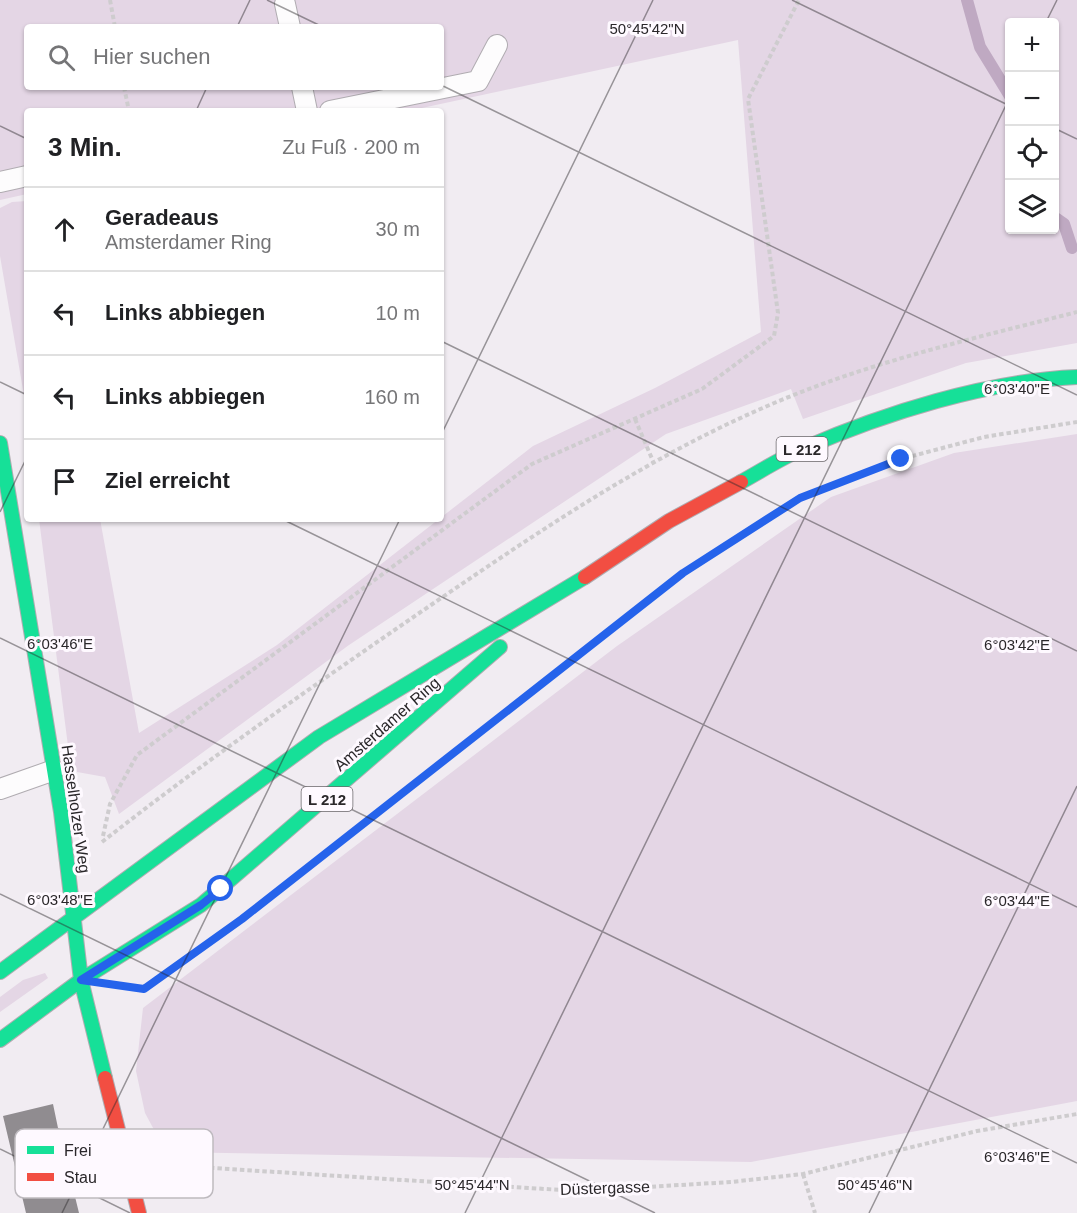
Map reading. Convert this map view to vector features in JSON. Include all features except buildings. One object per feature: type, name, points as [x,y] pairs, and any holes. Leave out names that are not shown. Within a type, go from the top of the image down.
[{"type":"main road","name":"Amsterdamer Ring","points":[[0,972],[319,737],[557,596],[669,521],[801,449],[914,408],[1034,379],[1077,377]]},
{"type":"main road","name":"Hasselholzer Weg","points":[[0,443],[54,770],[81,980],[118,1129]]},
{"type":"main road","name":"Amsterdamer Ring","points":[[0,1040],[81,980],[201,905],[357,773],[557,596]]},
{"type":"main road","name":"Hasselholzer Weg","points":[[135,1198],[139,1213]]},
{"type":"lane","points":[[285,4],[289,24]]},
{"type":"lane","points":[[444,88],[478,81],[498,45]]},
{"type":"lane","points":[[303,90],[306,108]]},
{"type":"lane","points":[[345,108],[434,90]]},
{"type":"lane","points":[[0,182],[24,177]]},
{"type":"lane","points":[[0,789],[54,770]]},
{"type":"path","points":[[110,0],[114,24]]},
{"type":"path","points":[[799,0],[748,99],[778,313],[774,336],[702,389],[532,464],[137,755],[110,804],[102,843],[156,800],[397,628],[572,509],[653,461],[765,407],[889,360],[1077,312]]},
{"type":"path","points":[[125,90],[128,108]]},
{"type":"path","points":[[635,419],[653,461]]},
{"type":"path","points":[[288,882],[683,573],[800,498],[901,459],[984,437],[1077,422]]},
{"type":"path","points":[[134,988],[144,989],[171,970]]},
{"type":"path","name":"Düstergasse","points":[[213,1167],[577,1191],[731,1182],[803,1174],[977,1131],[1077,1114]]},
{"type":"path","points":[[803,1174],[815,1213]]},
{"type":"shaded area","points":[[0,0],[1077,0],[1077,343],[966,363],[803,419],[791,389],[666,434],[349,645],[119,814],[105,777],[77,772],[69,754],[39,522],[101,522],[139,733],[277,645],[435,522],[444,522],[444,515],[533,446],[655,388],[761,332],[738,40],[422,108],[24,108],[24,195],[0,200]]},
{"type":"shaded area","points":[[24,201],[24,396],[0,256],[0,208],[12,202]]},
{"type":"shaded area","points":[[1077,434],[1077,1101],[751,1162],[213,1153],[213,1129],[154,1129],[145,1113],[136,1071],[143,1008],[617,646],[831,497],[954,453]]},
{"type":"shaded area","points":[[45,973],[48,978],[0,1012],[0,997],[23,980]]},
{"type":"waterway","points":[[967,0],[980,47],[1005,88]]},
{"type":"waterway","points":[[1059,220],[1064,224],[1072,248]]},
{"type":"traffic: fast","points":[[741,482],[802,449],[901,411],[1007,385],[1077,377]]},
{"type":"traffic: fast","points":[[0,443],[61,812],[81,980],[105,1078]]},
{"type":"traffic: fast","points":[[0,972],[319,737],[585,577]]},
{"type":"traffic: fast","points":[[0,1040],[81,980],[201,905],[500,647]]},
{"type":"traffic: jam","points":[[585,577],[669,521],[741,482]]},
{"type":"traffic: jam","points":[[105,1078],[118,1129]]},
{"type":"traffic: jam","points":[[135,1198],[139,1213]]},
{"type":"route","points":[[221,889],[201,905],[81,980],[144,989],[242,919],[683,573],[800,498],[901,459]]}]
